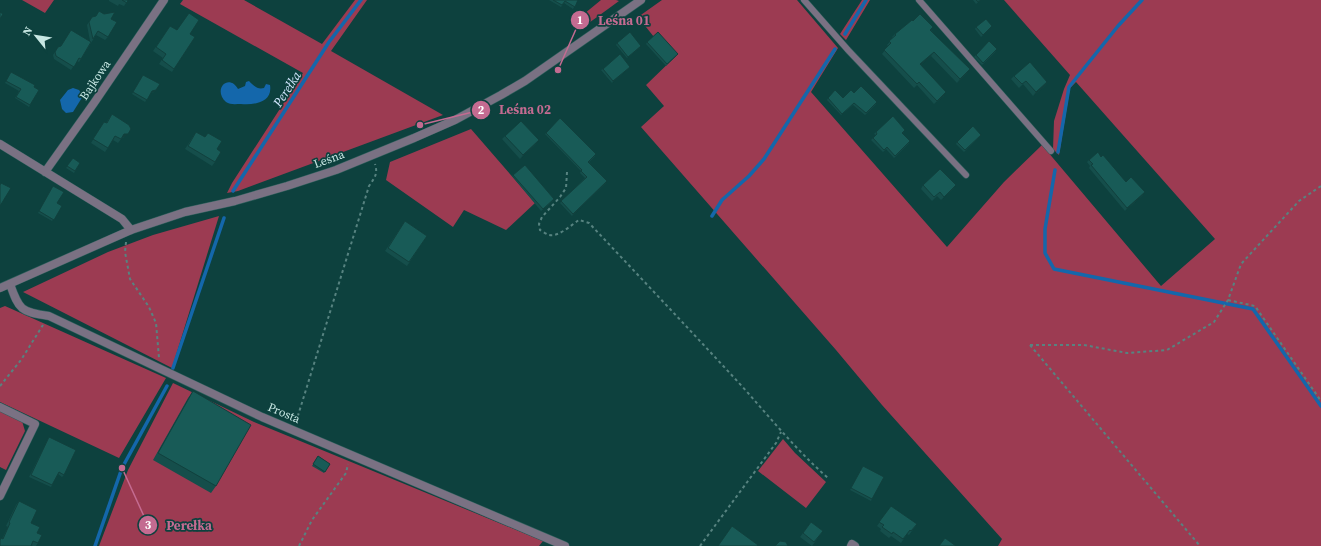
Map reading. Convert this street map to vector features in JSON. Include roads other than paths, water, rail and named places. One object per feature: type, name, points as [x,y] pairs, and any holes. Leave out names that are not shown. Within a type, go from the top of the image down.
[{"type":"street","name":"Bajkowa","points":[[45,172],[164,0]]},
{"type":"street","name":"Leśna","points":[[0,288],[132,230],[185,212],[235,201],[336,170],[448,123],[524,82],[641,0]]},
{"type":"street","points":[[0,144],[122,219],[132,230]]},
{"type":"street","name":"Prosta","points":[[10,284],[18,305],[30,313],[49,316],[294,431],[565,546]]},
{"type":"street","points":[[0,407],[35,424],[0,496]]},
{"type":"street","points":[[851,546],[852,544],[855,546]]},
{"type":"lane","points":[[804,0],[848,50],[966,175]]},
{"type":"lane","points":[[919,0],[1051,151]]},
{"type":"water","points":[[249,81],[255,87],[259,88],[264,88],[266,84],[270,85],[269,96],[262,102],[251,104],[229,104],[222,97],[221,88],[223,85],[230,82],[238,89],[245,86],[246,82]]},
{"type":"water","points":[[73,88],[79,90],[83,96],[73,112],[66,113],[62,109],[60,100],[68,90]]},
{"type":"waterway","name":"Perełka","points":[[233,191],[329,42],[361,0]]},
{"type":"waterway","points":[[845,34],[866,0]]},
{"type":"waterway","points":[[1058,152],[1069,87],[1118,26],[1142,0]]},
{"type":"waterway","points":[[712,216],[722,200],[749,176],[764,159],[835,49]]},
{"type":"waterway","points":[[1055,170],[1045,229],[1045,253],[1054,269],[1253,309],[1321,406]]},
{"type":"waterway","name":"Perełka","points":[[173,368],[224,218]]},
{"type":"waterway","name":"Perełka","points":[[95,546],[122,468],[167,386]]},
{"type":"place","name":"Leśna 01","points":[[558,70]]},
{"type":"place","name":"Leśna 02","points":[[420,125]]},
{"type":"place","name":"Perełka","points":[[122,468]]}]
